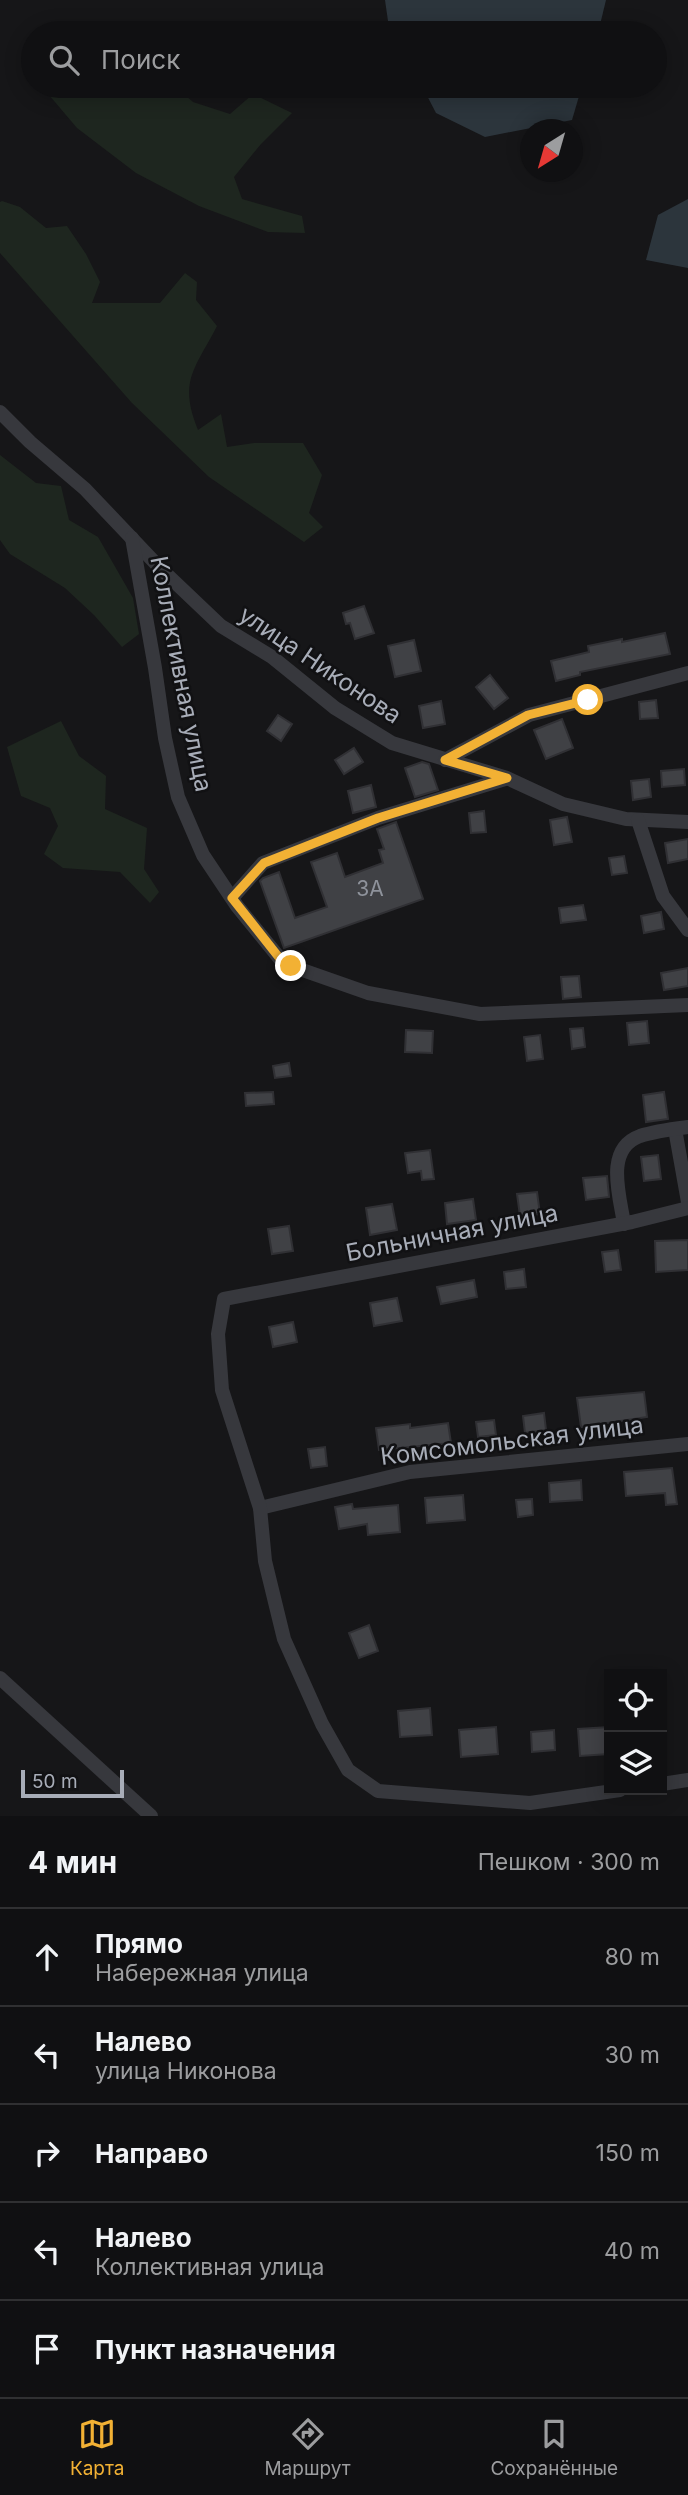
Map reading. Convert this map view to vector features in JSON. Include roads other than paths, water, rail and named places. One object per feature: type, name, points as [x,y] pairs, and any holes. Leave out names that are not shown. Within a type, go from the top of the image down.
[{"type":"street","name":"улица Никонова","points":[[0,412],[85,489],[221,626],[271,657],[335,708],[392,743],[507,778],[563,804],[626,820],[688,822]]},
{"type":"street","name":"Коллективная улица","points":[[132,538],[155,667],[164,738],[178,797],[203,855],[232,898],[281,960],[368,993],[480,1014],[688,1005]]},
{"type":"street","points":[[445,760],[528,715],[688,673]]},
{"type":"street","points":[[232,898],[264,863],[378,818],[507,778]]},
{"type":"street","points":[[638,820],[663,896],[688,930]]},
{"type":"street","points":[[624,1224],[616,1168],[625,1147],[641,1136],[682,1128],[688,1202]]},
{"type":"street","name":"Больничная улица","points":[[260,1508],[222,1390],[218,1334],[224,1298],[624,1224],[688,1208]]},
{"type":"street","name":"Комсомольская улица","points":[[260,1508],[410,1472],[688,1444]]},
{"type":"street","points":[[260,1508],[265,1561],[285,1639],[322,1724],[348,1770],[377,1791],[530,1803],[604,1792]]},
{"type":"street","points":[[0,1678],[146,1815]]},
{"type":"street","points":[[667,1783],[688,1780]]}]
